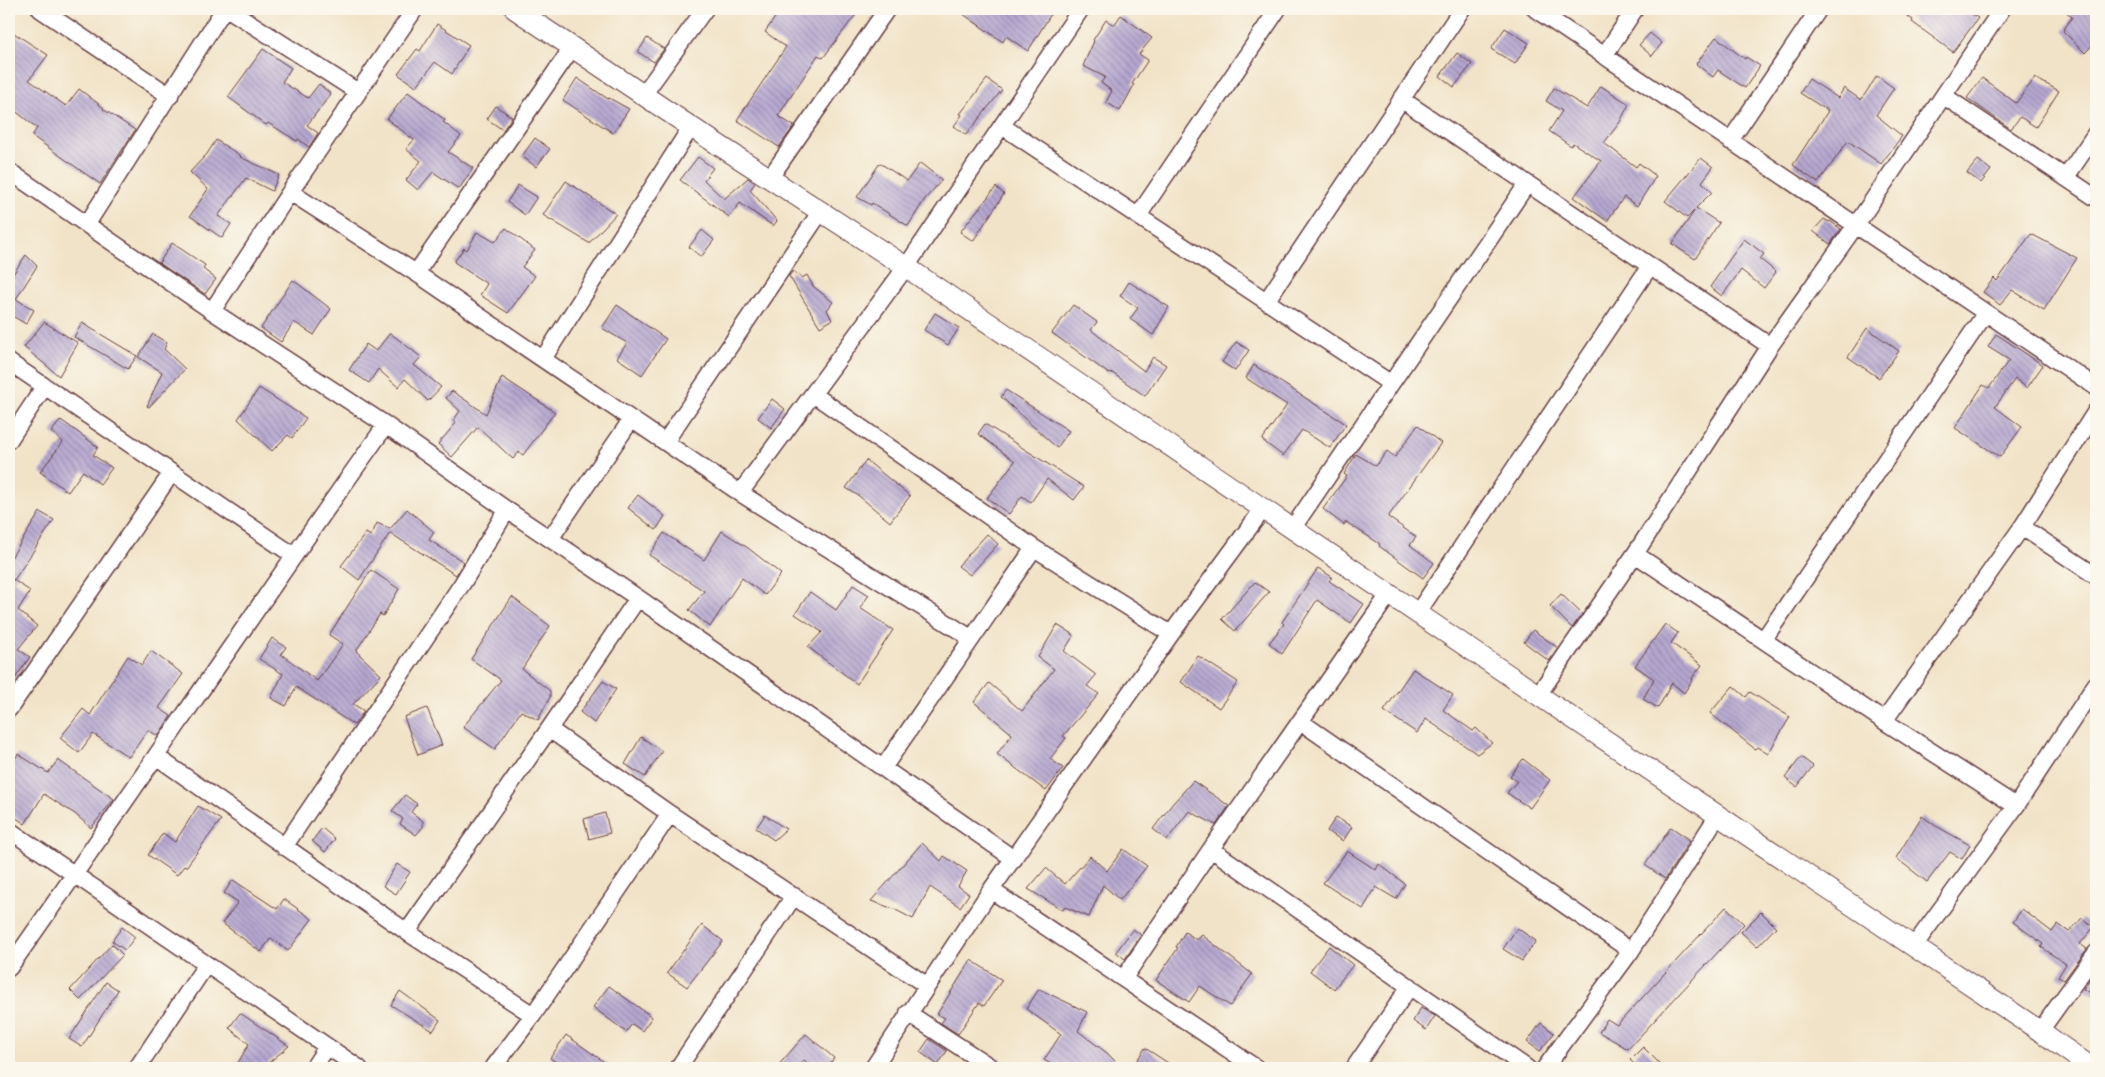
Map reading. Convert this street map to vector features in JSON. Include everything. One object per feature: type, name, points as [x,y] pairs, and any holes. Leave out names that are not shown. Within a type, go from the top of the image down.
[{"type":"street","points":[[40,9],[170,96]]},
{"type":"street","points":[[87,224],[224,9]]},
{"type":"street","points":[[228,9],[358,92]]},
{"type":"street","points":[[212,311],[290,192],[415,9]]},
{"type":"street","points":[[515,9],[691,127],[906,267],[1538,695],[2040,1031],[2092,1068]]},
{"type":"street","points":[[643,95],[705,9]]},
{"type":"street","points":[[770,179],[887,9]]},
{"type":"street","points":[[740,493],[906,267],[1081,9]]},
{"type":"street","points":[[1138,216],[1278,9]]},
{"type":"street","points":[[1267,300],[1462,9]]},
{"type":"street","points":[[1535,9],[2096,387]]},
{"type":"street","points":[[1604,56],[1635,9]]},
{"type":"street","points":[[1730,142],[1819,9]]},
{"type":"street","points":[[1538,695],[1635,554],[1770,346],[1856,225],[2002,9]]},
{"type":"street","points":[[416,273],[572,48]]},
{"type":"street","points":[[1944,96],[2066,176],[2096,198]]},
{"type":"street","points":[[1401,99],[1770,346]]},
{"type":"street","points":[[1002,126],[1390,383]]},
{"type":"street","points":[[543,359],[691,127]]},
{"type":"street","points":[[2066,176],[2096,133]]},
{"type":"street","points":[[9,171],[212,311],[386,424],[550,540],[638,598],[1014,859]]},
{"type":"street","points":[[1292,529],[1527,184]]},
{"type":"street","points":[[290,192],[416,273],[740,493],[972,638]]},
{"type":"street","points":[[665,442],[821,212]]},
{"type":"street","points":[[1418,612],[1650,266]]},
{"type":"street","points":[[1764,639],[1985,314]]},
{"type":"street","points":[[9,362],[171,474],[293,555]]},
{"type":"street","points":[[9,440],[44,387]]},
{"type":"street","points":[[813,394],[1034,548],[1171,634]]},
{"type":"street","points":[[1884,721],[2022,527],[2096,411]]},
{"type":"street","points":[[550,540],[631,420]]},
{"type":"street","points":[[9,968],[157,757],[293,555],[386,424]]},
{"type":"street","points":[[9,709],[171,474]]},
{"type":"street","points":[[872,1068],[991,890],[1171,634],[1263,509]]},
{"type":"street","points":[[284,847],[462,584],[507,510]]},
{"type":"street","points":[[2022,527],[2096,576]]},
{"type":"street","points":[[882,768],[1034,548]]},
{"type":"street","points":[[1635,554],[1884,721],[2016,806]]},
{"type":"street","points":[[1124,978],[1390,593]]},
{"type":"street","points":[[407,932],[550,729],[638,598]]},
{"type":"street","points":[[1914,946],[2016,806],[2096,684]]},
{"type":"street","points":[[1301,722],[1631,950]]},
{"type":"street","points":[[550,729],[670,814],[926,985]]},
{"type":"street","points":[[157,757],[407,932],[532,1015]]},
{"type":"street","points":[[493,1068],[532,1015],[670,814]]},
{"type":"street","points":[[1545,1068],[1631,950],[1718,815]]},
{"type":"street","points":[[9,830],[358,1068]]},
{"type":"street","points":[[1211,850],[1527,1068]]},
{"type":"street","points":[[991,890],[1256,1068]]},
{"type":"street","points":[[678,1068],[794,896]]},
{"type":"street","points":[[2040,1031],[2096,953]]},
{"type":"street","points":[[136,1068],[206,965]]},
{"type":"street","points":[[1354,1068],[1410,986]]},
{"type":"street","points":[[908,1013],[992,1068]]},
{"type":"street","points":[[313,1068],[327,1047]]},
{"type":"building","points":[[781,9],[860,9],[823,58],[818,55],[778,116],[794,126],[779,147],[737,120],[786,47],[765,32]]},
{"type":"building","points":[[956,9],[1054,9],[1028,51],[1006,36],[1003,42]]},
{"type":"building","points":[[1897,9],[1964,9],[1978,18],[1953,52]]},
{"type":"building","points":[[2063,9],[2096,9],[2096,41],[2085,53],[2063,31],[2072,17]]},
{"type":"building","points":[[1121,15],[1152,38],[1139,54],[1148,60],[1132,84],[1134,85],[1120,111],[1106,102],[1112,91],[1101,83],[1105,77],[1083,66],[1093,40],[1106,20],[1114,25]]},
{"type":"building","points":[[437,24],[469,45],[452,74],[435,62],[416,87],[398,74],[417,49],[420,51]]},
{"type":"building","points":[[1505,28],[1529,43],[1515,64],[1491,49]]},
{"type":"building","points":[[9,30],[48,55],[29,80],[66,106],[79,89],[103,109],[135,130],[100,184],[32,136],[37,128],[9,106]]},
{"type":"building","points":[[1650,33],[1662,43],[1652,56],[1639,45]]},
{"type":"building","points":[[1716,37],[1745,59],[1746,57],[1760,66],[1745,88],[1718,70],[1713,77],[1696,64]]},
{"type":"building","points":[[647,38],[664,49],[654,62],[638,52]]},
{"type":"building","points":[[263,49],[291,68],[282,82],[308,98],[319,84],[331,94],[307,125],[318,133],[309,147],[268,123],[266,125],[228,97]]},
{"type":"building","points":[[1457,53],[1472,64],[1454,87],[1440,76]]},
{"type":"building","points":[[1877,76],[1894,88],[1876,115],[1902,136],[1881,164],[1848,141],[1818,183],[1793,165],[1828,111],[1800,93],[1809,79],[1838,98],[1844,88],[1861,100]]},
{"type":"building","points":[[577,78],[608,99],[629,109],[613,133],[563,100]]},
{"type":"building","points":[[1982,78],[2016,103],[2035,78],[2059,91],[2036,127],[2020,117],[2011,129],[1967,98]]},
{"type":"building","points":[[987,79],[1002,90],[966,135],[954,126],[962,115],[960,114]]},
{"type":"building","points":[[1601,86],[1629,104],[1620,122],[1604,143],[1636,167],[1639,163],[1656,176],[1637,206],[1624,197],[1607,221],[1574,197],[1601,161],[1573,143],[1571,146],[1549,131],[1562,111],[1546,101],[1554,88],[1587,108]]},
{"type":"building","points":[[408,92],[445,120],[443,122],[461,136],[448,152],[473,168],[459,189],[433,172],[418,190],[406,180],[421,161],[406,149],[414,140],[387,119]]},
{"type":"building","points":[[496,106],[512,117],[503,130],[487,119]]},
{"type":"building","points":[[535,138],[550,149],[536,167],[522,156]]},
{"type":"building","points":[[216,140],[240,157],[279,175],[272,191],[246,178],[218,216],[231,224],[222,238],[190,216],[208,189],[190,172],[207,154]]},
{"type":"building","points":[[698,157],[713,168],[704,180],[724,199],[748,178],[755,183],[750,190],[777,221],[773,226],[740,203],[729,217],[680,180]]},
{"type":"building","points":[[1701,158],[1713,167],[1702,182],[1712,192],[1696,208],[1719,223],[1695,259],[1672,244],[1695,210],[1687,218],[1665,201]]},
{"type":"building","points":[[1978,160],[1991,170],[1981,183],[1967,173]]},
{"type":"building","points":[[880,163],[907,181],[920,163],[942,180],[925,199],[908,226],[872,203],[871,205],[857,197]]},
{"type":"building","points":[[566,181],[616,214],[589,243],[543,215]]},
{"type":"building","points":[[518,185],[537,197],[525,215],[507,202]]},
{"type":"building","points":[[996,187],[1004,194],[973,241],[960,232]]},
{"type":"building","points":[[1824,219],[1841,229],[1830,244],[1813,231]]},
{"type":"building","points":[[506,228],[535,250],[522,267],[535,276],[508,313],[480,295],[487,284],[454,262],[464,248],[467,250],[477,232],[495,242]]},
{"type":"building","points":[[702,230],[714,240],[701,257],[689,247]]},
{"type":"building","points":[[2031,234],[2077,258],[2044,310],[2012,290],[2000,305],[1983,292],[1994,278],[1997,281]]},
{"type":"building","points":[[1744,239],[1764,254],[1760,259],[1776,272],[1764,288],[1741,270],[1722,296],[1710,287]]},
{"type":"building","points":[[172,243],[205,265],[203,269],[216,279],[205,294],[159,263]]},
{"type":"building","points":[[26,255],[37,266],[16,299],[34,310],[26,324],[9,314],[9,280]]},
{"type":"building","points":[[793,271],[802,278],[807,275],[813,286],[833,302],[827,310],[832,320],[820,327],[789,276]]},
{"type":"building","points":[[293,280],[331,309],[314,335],[294,322],[281,342],[261,328]]},
{"type":"building","points":[[1129,282],[1169,307],[1153,335],[1130,319],[1138,308],[1120,296]]},
{"type":"building","points":[[617,305],[666,339],[642,375],[617,358],[627,343],[602,328]]},
{"type":"building","points":[[1073,305],[1097,322],[1091,330],[1144,371],[1153,357],[1166,365],[1145,396],[1111,372],[1109,374],[1052,333]]},
{"type":"building","points":[[935,313],[959,328],[948,345],[924,330]]},
{"type":"building","points":[[44,322],[78,343],[59,376],[24,347]]},
{"type":"building","points":[[82,323],[137,356],[128,369],[74,337]]},
{"type":"building","points":[[1867,328],[1899,351],[1879,378],[1848,357]]},
{"type":"building","points":[[390,333],[421,357],[414,365],[441,387],[428,401],[405,379],[398,387],[378,369],[369,383],[349,370],[366,344],[376,351]]},
{"type":"building","points":[[153,334],[167,343],[164,349],[185,369],[149,407],[147,406],[162,372],[138,357]]},
{"type":"building","points":[[1996,334],[2043,365],[2027,388],[2015,379],[1995,407],[2022,427],[2000,457],[1955,428],[1983,385],[1989,388],[2009,360],[1988,347]]},
{"type":"building","points":[[1236,342],[1249,350],[1235,371],[1222,362]]},
{"type":"building","points":[[1254,365],[1346,424],[1330,448],[1302,430],[1283,456],[1262,440],[1287,405],[1246,378]]},
{"type":"building","points":[[502,377],[555,412],[523,455],[519,452],[513,459],[478,427],[452,457],[438,444],[456,423],[453,421],[460,411],[446,398],[452,391],[486,414]]},
{"type":"building","points":[[259,388],[306,418],[292,438],[288,435],[272,451],[238,419]]},
{"type":"building","points":[[1006,390],[1069,431],[1057,448],[1001,397]]},
{"type":"building","points":[[772,399],[785,409],[771,428],[758,418]]},
{"type":"building","points":[[61,420],[98,447],[93,455],[112,468],[100,484],[83,471],[68,492],[40,472],[63,442],[51,432]]},
{"type":"building","points":[[985,424],[1084,487],[1074,500],[1047,479],[1031,502],[1022,496],[1009,514],[987,498],[1015,461],[978,434]]},
{"type":"building","points":[[1418,425],[1441,443],[1388,517],[1416,537],[1410,545],[1434,563],[1423,578],[1379,546],[1380,544],[1346,522],[1344,525],[1323,509],[1347,476],[1344,474],[1356,454],[1376,466],[1387,451],[1395,457]]},
{"type":"building","points":[[866,460],[910,496],[890,522],[859,496],[846,488]]},
{"type":"building","points":[[638,495],[665,516],[656,530],[628,508]]},
{"type":"building","points":[[407,509],[434,532],[429,540],[464,562],[456,575],[390,533],[359,580],[341,566],[366,533],[371,536],[377,523],[390,529]]},
{"type":"building","points":[[40,512],[54,520],[14,580],[9,577],[9,561]]},
{"type":"building","points":[[722,531],[748,548],[781,574],[765,595],[742,578],[710,627],[689,610],[704,591],[649,555],[664,533],[704,560]]},
{"type":"building","points":[[987,534],[998,544],[970,575],[958,566]]},
{"type":"building","points":[[1318,568],[1332,577],[1329,581],[1364,604],[1351,623],[1317,600],[1282,654],[1269,643],[1284,624],[1282,622]]},
{"type":"building","points":[[371,570],[399,589],[383,616],[380,614],[356,651],[381,675],[353,704],[364,711],[354,725],[296,687],[286,706],[271,698],[283,674],[259,659],[272,638],[286,647],[281,654],[317,681],[343,644],[329,635]]},
{"type":"building","points":[[9,577],[30,591],[18,610],[37,626],[18,649],[30,657],[9,687]]},
{"type":"building","points":[[1255,582],[1269,592],[1235,631],[1222,619]]},
{"type":"building","points":[[853,585],[869,595],[860,608],[893,630],[857,684],[808,647],[822,632],[795,614],[810,592],[836,610]]},
{"type":"building","points":[[1561,594],[1582,614],[1572,628],[1550,606]]},
{"type":"building","points":[[512,597],[550,626],[522,669],[550,691],[550,697],[538,720],[521,711],[495,749],[463,727],[501,680],[471,659]]},
{"type":"building","points":[[1665,624],[1678,633],[1671,643],[1702,665],[1684,693],[1672,683],[1658,708],[1643,699],[1654,679],[1635,666]]},
{"type":"building","points":[[1057,625],[1074,635],[1064,651],[1096,675],[1087,686],[1099,694],[1063,736],[1066,738],[1050,759],[1063,768],[1046,791],[997,754],[1012,734],[974,702],[989,683],[1022,711],[1054,669],[1038,657]]},
{"type":"building","points":[[1533,630],[1558,648],[1549,661],[1524,642]]},
{"type":"building","points":[[151,651],[183,674],[159,708],[171,716],[158,736],[148,730],[129,757],[93,734],[79,753],[60,738],[83,709],[90,715],[128,656],[142,665]]},
{"type":"building","points":[[1198,656],[1238,682],[1219,708],[1181,682]]},
{"type":"building","points":[[1413,669],[1453,695],[1443,710],[1473,731],[1476,728],[1492,743],[1477,754],[1426,719],[1417,733],[1384,711]]},
{"type":"building","points":[[603,681],[616,689],[594,723],[580,712]]},
{"type":"building","points":[[1733,686],[1746,697],[1750,692],[1790,717],[1768,754],[1757,747],[1755,749],[1710,713]]},
{"type":"building","points":[[427,708],[442,745],[418,755],[404,717]]},
{"type":"building","points":[[641,737],[662,751],[645,777],[625,764]]},
{"type":"building","points":[[18,754],[48,773],[58,760],[114,799],[91,828],[75,814],[44,794],[25,824],[9,813],[9,768]]},
{"type":"building","points":[[1801,757],[1813,766],[1797,787],[1785,778]]},
{"type":"building","points":[[1523,759],[1550,780],[1530,808],[1507,793],[1517,781],[1510,776]]},
{"type":"building","points":[[1193,781],[1229,806],[1216,825],[1189,811],[1167,840],[1153,829]]},
{"type":"building","points":[[405,795],[417,804],[411,812],[423,821],[423,827],[416,835],[400,824],[403,819],[392,811]]},
{"type":"building","points":[[198,806],[221,820],[186,867],[184,866],[177,875],[148,855],[163,833],[175,842]]},
{"type":"building","points":[[605,813],[610,833],[589,839],[584,819]]},
{"type":"building","points":[[765,815],[786,829],[774,840],[756,828]]},
{"type":"building","points":[[1922,816],[1970,845],[1962,859],[1950,852],[1927,882],[1896,858]]},
{"type":"building","points":[[1336,817],[1352,827],[1343,841],[1327,831]]},
{"type":"building","points":[[1671,827],[1690,840],[1665,879],[1645,865]]},
{"type":"building","points":[[322,828],[335,839],[325,852],[312,841]]},
{"type":"building","points":[[922,843],[941,861],[944,856],[967,871],[958,886],[969,894],[960,907],[930,887],[913,919],[894,909],[871,901]]},
{"type":"building","points":[[1123,849],[1147,866],[1120,900],[1103,885],[1089,917],[1065,907],[1063,910],[1028,889],[1046,868],[1065,884],[1090,856],[1107,871]]},
{"type":"building","points":[[1347,851],[1376,870],[1379,864],[1405,884],[1396,899],[1376,887],[1363,909],[1323,883]]},
{"type":"building","points":[[397,864],[410,872],[396,894],[383,886]]},
{"type":"building","points":[[233,880],[277,909],[284,899],[312,919],[288,951],[271,938],[261,952],[222,923],[238,902],[224,893]]},
{"type":"building","points":[[1726,907],[1744,924],[1628,1049],[1599,1032],[1607,1019],[1617,1025]]},
{"type":"building","points":[[2022,909],[2052,932],[2058,924],[2069,932],[2082,918],[2094,927],[2080,944],[2087,949],[2064,980],[2058,977],[2066,964],[2041,947],[2043,944],[2013,922]]},
{"type":"building","points":[[1761,912],[1776,927],[1757,947],[1741,932]]},
{"type":"building","points":[[702,925],[723,941],[687,987],[667,973]]},
{"type":"building","points":[[122,927],[135,937],[125,950],[112,941]]},
{"type":"building","points":[[1517,928],[1536,941],[1522,961],[1503,949]]},
{"type":"building","points":[[1133,929],[1141,935],[1125,959],[1116,952]]},
{"type":"building","points":[[1185,932],[1197,940],[1202,935],[1252,974],[1230,1006],[1200,986],[1189,1002],[1156,980],[1178,948],[1176,947]]},
{"type":"building","points":[[112,944],[123,955],[80,1000],[70,990]]},
{"type":"building","points":[[1329,946],[1353,965],[1334,989],[1310,971]]},
{"type":"building","points":[[971,960],[1002,980],[984,1006],[979,1003],[958,1034],[941,1023],[945,1018],[937,1014]]},
{"type":"building","points":[[2096,970],[2096,995],[2083,989]]},
{"type":"building","points":[[106,982],[118,990],[82,1047],[69,1039]]},
{"type":"building","points":[[609,986],[652,1017],[642,1031],[632,1024],[626,1032],[593,1007]]},
{"type":"building","points":[[1039,989],[1087,1012],[1078,1031],[1107,1053],[1122,1068],[1058,1068],[1044,1060],[1061,1034],[1026,1009]]},
{"type":"building","points":[[400,991],[440,1020],[433,1031],[391,1005]]},
{"type":"building","points":[[1421,1008],[1435,1016],[1426,1030],[1413,1021]]},
{"type":"building","points":[[240,1013],[289,1046],[262,1068],[235,1068],[249,1044],[229,1028]]},
{"type":"building","points":[[1541,1023],[1554,1033],[1540,1051],[1527,1042]]},
{"type":"building","points":[[806,1034],[834,1058],[827,1068],[815,1068],[804,1060],[798,1068],[776,1068]]},
{"type":"building","points":[[566,1035],[613,1068],[564,1068],[550,1058]]},
{"type":"building","points":[[929,1039],[947,1051],[938,1065],[920,1052]]},
{"type":"building","points":[[1643,1047],[1664,1068],[1638,1068],[1630,1060]]},
{"type":"building","points":[[1145,1048],[1176,1068],[1132,1068]]}]
